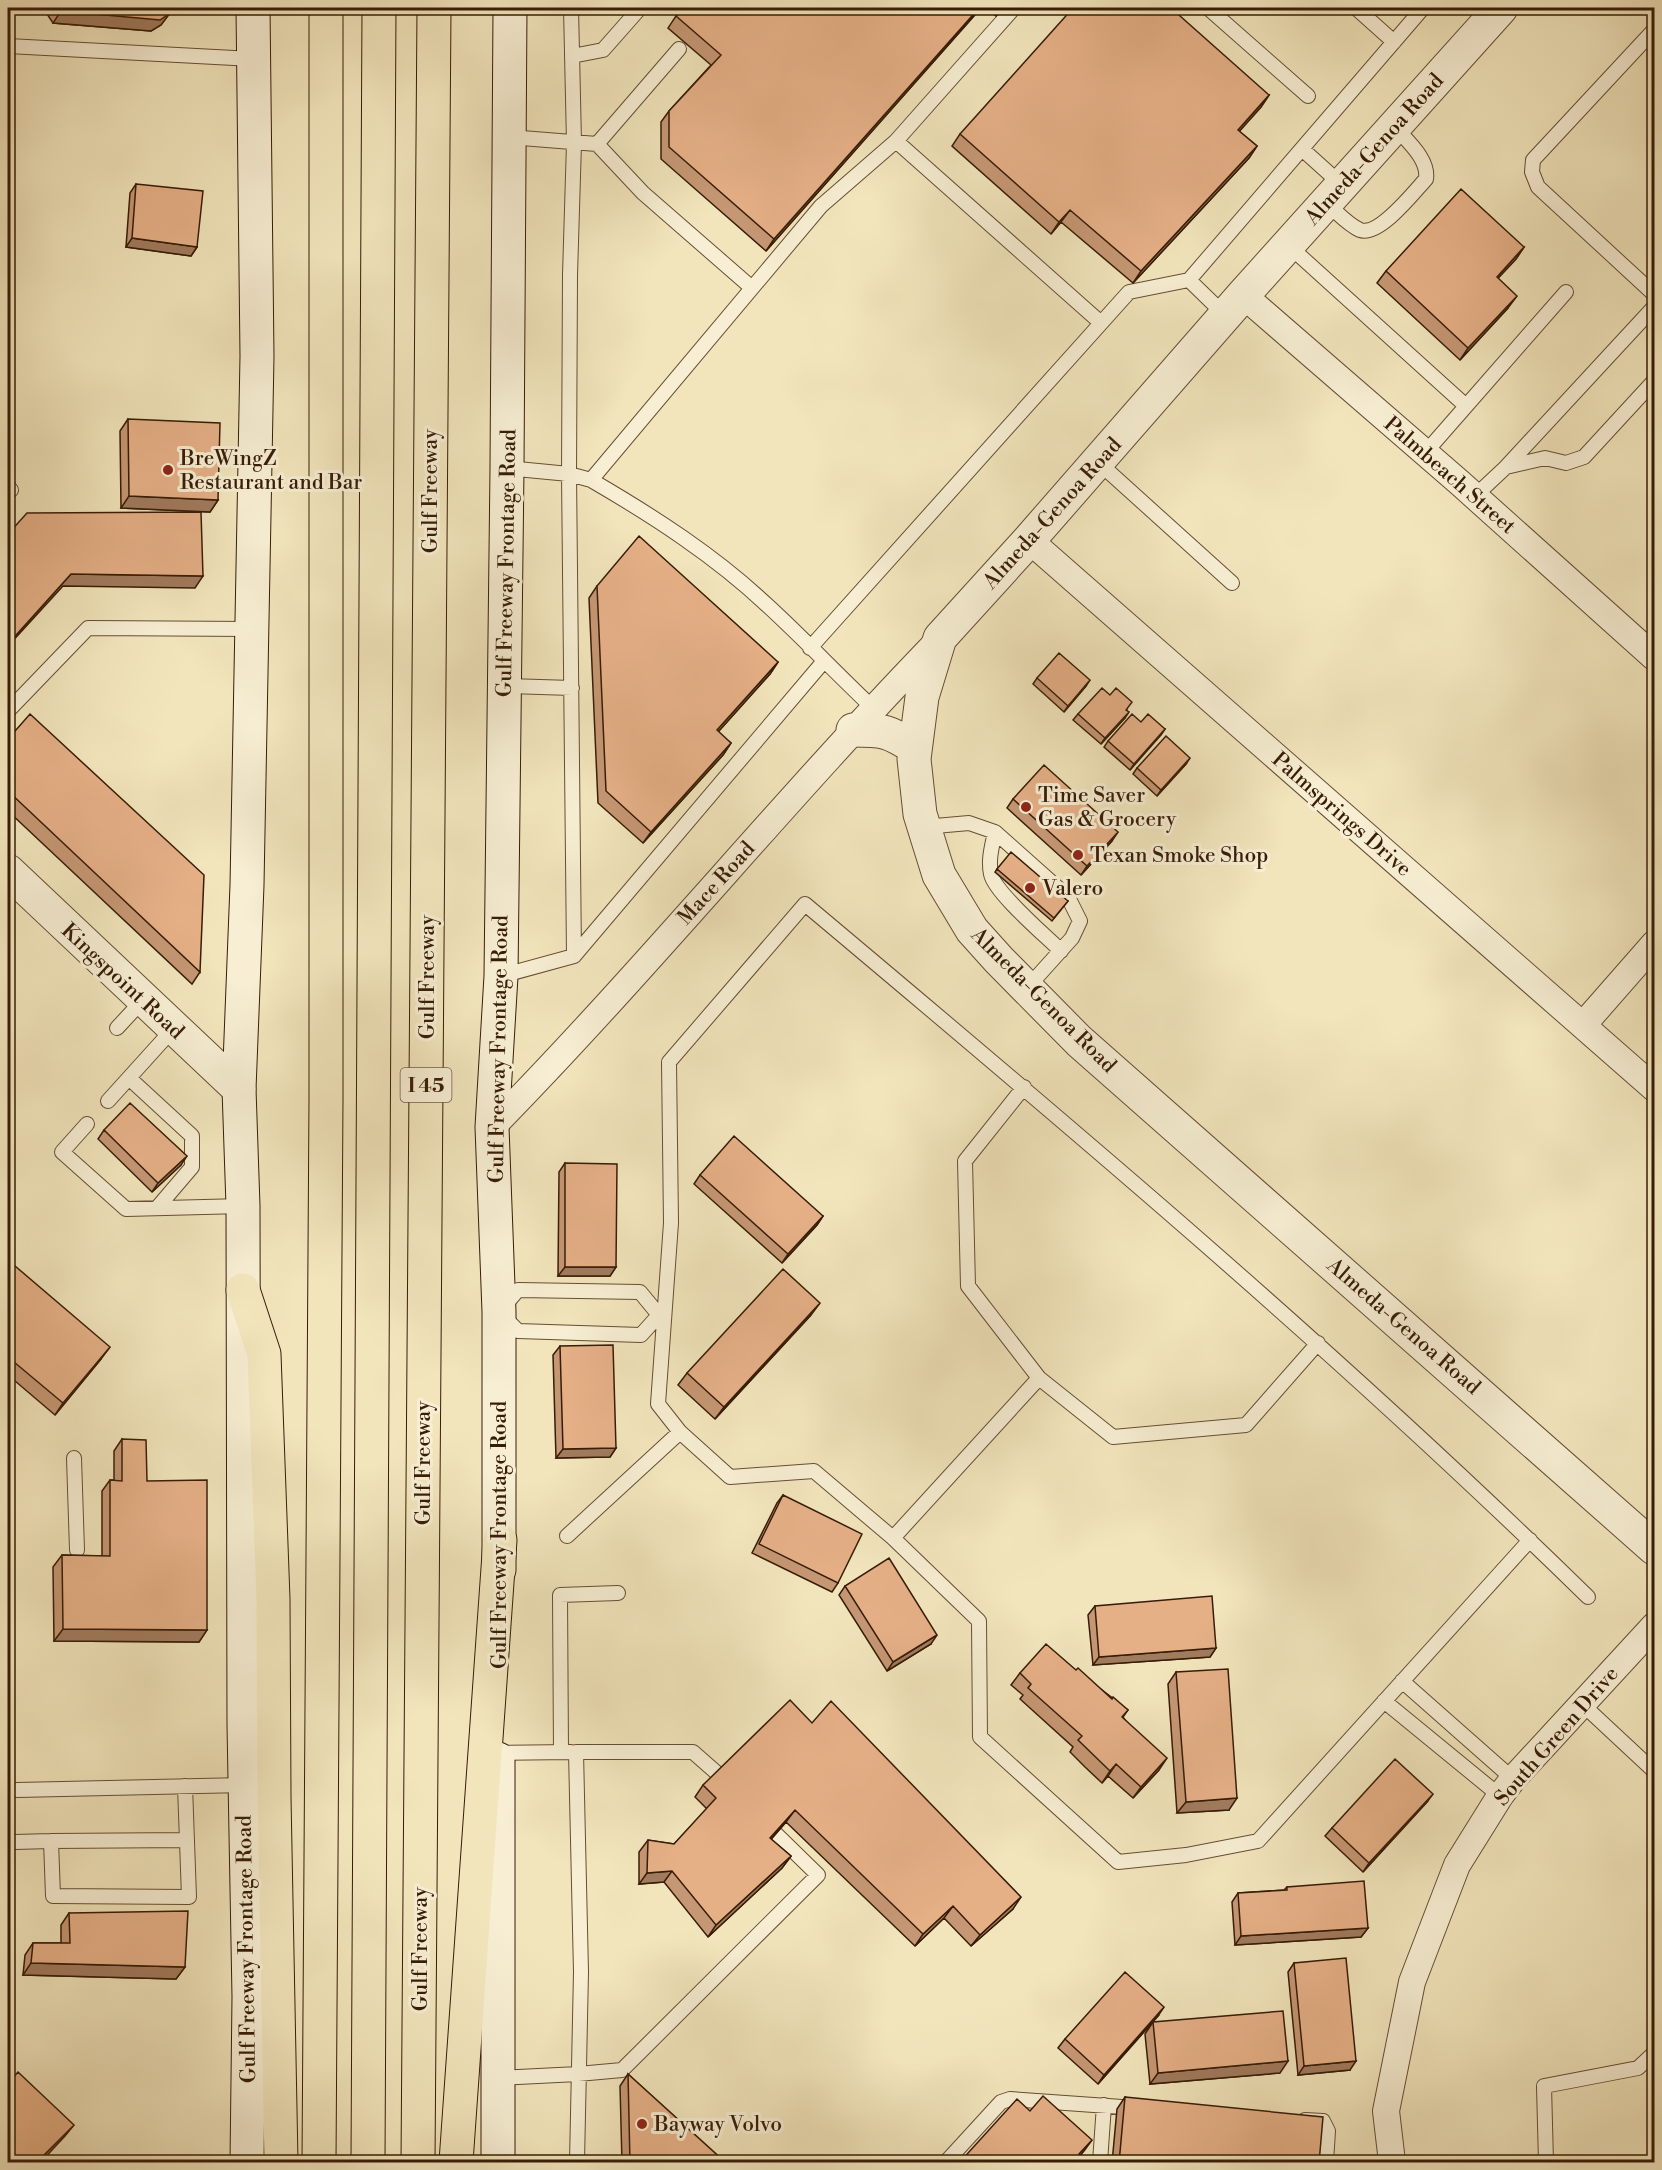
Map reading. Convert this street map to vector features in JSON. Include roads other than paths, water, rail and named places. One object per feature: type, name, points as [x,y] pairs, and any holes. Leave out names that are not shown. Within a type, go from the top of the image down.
[{"type":"highway","points":[[320,2163],[326,1111],[326,8]]},
{"type":"highway","name":"I 45","points":[[368,2163],[379,8]]},
{"type":"highway","name":"Gulf Freeway","points":[[418,2163],[434,8]]},
{"type":"highway","points":[[243,1290],[264,1354],[273,1599],[274,1809],[281,2163]]},
{"type":"highway","points":[[456,2163],[500,1540]]},
{"type":"main road","name":"Gulf Freeway Frontage Road","points":[[247,2163],[249,1997],[245,1785],[243,1206],[239,1089],[247,885],[257,356],[253,8]]},
{"type":"main road","name":"Gulf Freeway Frontage Road","points":[[498,2163],[499,1312],[492,1128],[501,976],[510,8]]},
{"type":"main road","name":"Almeda-Genoa Road","points":[[1501,8],[1234,305],[1098,462],[940,638],[922,697],[915,748],[915,770],[920,814],[939,875],[972,930],[1027,988],[1079,1041],[1654,1548]]},
{"type":"main road","points":[[862,719],[915,748]]},
{"type":"main road","name":"Kingspoint Road","points":[[8,871],[239,1089]]},
{"type":"street","name":"Palmbeach Street","points":[[1234,305],[1425,453],[1654,657]]},
{"type":"street","name":"Palmsprings Drive","points":[[1029,540],[1654,1088]]},
{"type":"street","name":"Mace Road","points":[[492,1128],[569,1048],[862,719],[940,638]]},
{"type":"street","points":[[1583,1025],[1654,944]]},
{"type":"street","name":"South Green Drive","points":[[1392,2163],[1386,2111],[1412,1982],[1457,1865],[1506,1787],[1654,1626]]},
{"type":"lane","points":[[571,8],[574,143],[570,275],[569,474],[574,956]]},
{"type":"lane","points":[[572,56],[603,50],[640,8]]},
{"type":"lane","points":[[591,480],[821,206],[896,141],[1014,8]]},
{"type":"lane","points":[[1208,8],[1308,96]]},
{"type":"lane","points":[[1356,8],[1394,42]]},
{"type":"lane","points":[[810,648],[1129,292],[1189,280],[1423,8]]},
{"type":"lane","points":[[1654,30],[1533,160],[1532,172],[1538,187],[1654,294]]},
{"type":"lane","points":[[8,46],[252,60]]},
{"type":"lane","points":[[597,144],[679,49]]},
{"type":"lane","points":[[1302,149],[1358,229],[1365,231],[1375,228],[1388,219],[1426,179],[1427,171],[1424,163],[1395,126]]},
{"type":"lane","points":[[509,137],[597,144],[643,193],[752,288]]},
{"type":"lane","points":[[896,141],[1101,323]]},
{"type":"lane","points":[[1288,245],[1466,406]]},
{"type":"lane","points":[[1189,280],[1234,305]]},
{"type":"lane","points":[[1425,453],[1566,292]]},
{"type":"lane","points":[[1475,496],[1506,467],[1654,307]]},
{"type":"lane","points":[[1506,467],[1545,458],[1566,463],[1584,457],[1654,381]]},
{"type":"lane","points":[[1098,462],[1232,583]]},
{"type":"lane","points":[[507,468],[569,474],[591,480],[649,514],[717,564],[766,604],[824,661],[862,719]]},
{"type":"lane","points":[[8,711],[88,628],[251,629]]},
{"type":"lane","points":[[501,976],[574,956],[824,661]]},
{"type":"lane","points":[[504,686],[572,688]]},
{"type":"lane","points":[[924,827],[969,823],[995,832],[1068,897],[1080,921],[1072,938],[1027,988]]},
{"type":"lane","points":[[995,832],[989,861],[991,878],[1005,896],[1061,951]]},
{"type":"lane","points":[[1530,1540],[1258,1841],[1186,1855],[1118,1862],[980,1737],[979,1621],[893,1538],[814,1471],[730,1477],[680,1432],[658,1404],[662,1315],[671,1223],[669,1062],[805,904],[1024,1087],[1318,1343],[1530,1540],[1588,1597]]},
{"type":"lane","points":[[117,1028],[143,1000]]},
{"type":"lane","points":[[108,1101],[174,1028]]},
{"type":"lane","points":[[129,1078],[192,1136],[192,1167],[157,1208]]},
{"type":"lane","points":[[1024,1087],[965,1161],[968,1286],[1039,1378],[1113,1437],[1246,1425],[1318,1343]]},
{"type":"lane","points":[[87,1124],[62,1152],[126,1209],[243,1206]]},
{"type":"lane","points":[[518,1290],[580,1290],[640,1292],[662,1315],[641,1335],[632,1335],[518,1331],[499,1312],[518,1290]]},
{"type":"lane","points":[[893,1538],[1039,1378]]},
{"type":"lane","points":[[567,1536],[680,1432]]},
{"type":"lane","points":[[74,1458],[78,1550]]},
{"type":"lane","points":[[561,1752],[560,1595],[618,1593]]},
{"type":"lane","points":[[1402,1681],[1506,1787]]},
{"type":"lane","points":[[1384,1701],[1506,1787]]},
{"type":"lane","points":[[1581,1704],[1654,1771]]},
{"type":"lane","points":[[576,1752],[581,1972],[577,2163]]},
{"type":"lane","points":[[498,1753],[693,1752],[718,1774]]},
{"type":"lane","points":[[17,1790],[245,1785]]},
{"type":"lane","points":[[51,1841],[52,1896],[189,1897],[185,1786]]},
{"type":"lane","points":[[497,2078],[622,2070],[818,1875],[776,1834]]},
{"type":"lane","points":[[15,1842],[187,1840]]},
{"type":"lane","points":[[1545,2163],[1544,2086],[1638,2068],[1654,2053]]},
{"type":"lane","points":[[946,2163],[1001,2102],[1010,2098],[1150,2109]]},
{"type":"lane","points":[[1100,2163],[1104,2105]]},
{"type":"lane","points":[[1289,2119],[1323,2121],[1328,2131],[1326,2163]]},
{"type":"place","name":"BreWingZ Restaurant and Bar","points":[[168,470]]},
{"type":"place","name":"Time Saver Gas & Grocery","points":[[1026,807]]},
{"type":"place","name":"Texan Smoke Shop","points":[[1078,855]]},
{"type":"place","name":"Valero","points":[[1030,888]]},
{"type":"place","name":"Bayway Volvo","points":[[642,2124]]}]
